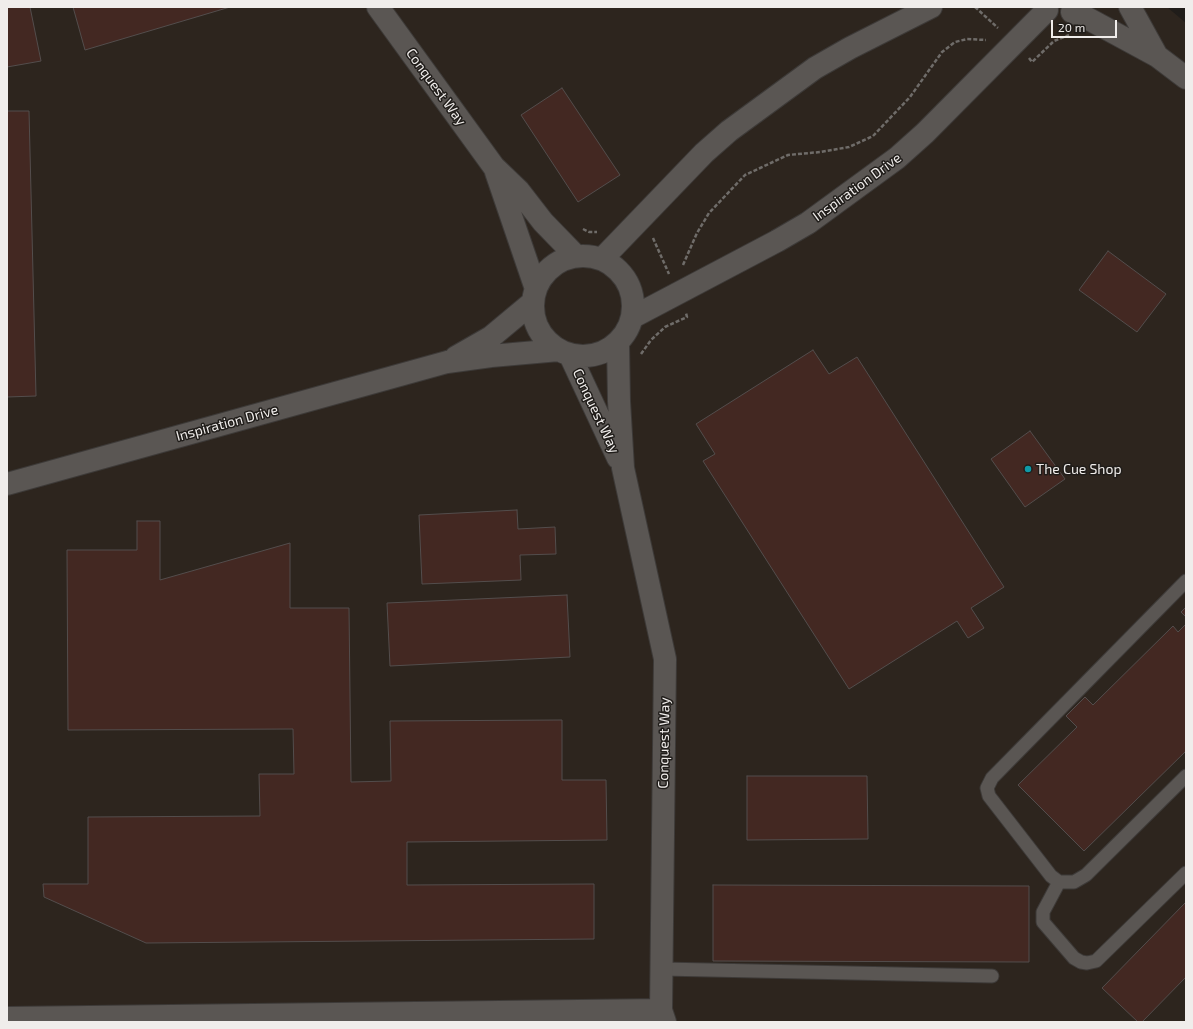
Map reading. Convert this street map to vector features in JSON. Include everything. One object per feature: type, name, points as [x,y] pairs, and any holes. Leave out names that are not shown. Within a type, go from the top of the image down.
[{"type":"street","name":"Conquest Way","points":[[378,7],[494,167],[519,191],[544,222],[576,256]]},
{"type":"street","points":[[602,259],[704,153],[729,131],[815,68],[850,48],[931,7]]},
{"type":"street","points":[[1130,7],[1157,56]]},
{"type":"street","points":[[1045,8],[1080,9],[1085,17],[1157,56],[1186,78]]},
{"type":"street","name":"Inspiration Drive","points":[[633,317],[808,223],[897,158],[925,133],[1045,8]]},
{"type":"street","name":"Conquest Way","points":[[494,167],[534,296]]},
{"type":"street","points":[[576,256],[589,256],[602,259],[615,266],[624,276],[631,289],[634,303],[633,317],[627,331],[618,343],[604,352],[587,356],[564,352],[548,342],[539,330],[534,317],[534,296],[542,277],[551,267],[563,260],[576,256]]},
{"type":"street","name":"Inspiration Drive","points":[[447,362],[491,336],[534,296]]},
{"type":"street","name":"Conquest Way","points":[[618,343],[619,401],[623,468],[665,659],[662,969],[663,1016]]},
{"type":"street","name":"Conquest Way","points":[[564,352],[623,468]]},
{"type":"street","name":"Inspiration Drive","points":[[7,484],[447,362],[491,356],[564,352]]},
{"type":"street","points":[[7,1018],[663,1016]]},
{"type":"lane","points":[[1186,581],[992,778],[987,788],[989,796],[993,802],[1051,876],[1059,882],[1074,882],[1086,876],[1186,776]]},
{"type":"lane","points":[[1059,882],[1042,912],[1043,922],[1074,958],[1081,962],[1087,963],[1096,961],[1186,873]]},
{"type":"lane","points":[[662,969],[992,976]]},
{"type":"path","points":[[680,272],[697,233],[709,213],[745,175],[788,155],[849,147],[873,136],[910,97],[942,52],[955,42],[967,39],[991,41]]},
{"type":"path","points":[[555,234],[571,223],[589,232],[600,232]]},
{"type":"shaded area","points":[[7,7],[1167,7],[1186,23],[1186,1022],[7,1022]]},
{"type":"building","points":[[7,7],[30,7],[41,61],[7,67]]},
{"type":"building","points":[[73,7],[230,7],[85,50]]},
{"type":"building","points":[[562,88],[620,175],[578,202],[521,115]]},
{"type":"building","points":[[7,111],[29,111],[36,396],[7,397]]},
{"type":"building","points":[[1108,251],[1166,294],[1137,332],[1079,290]]},
{"type":"building","points":[[813,350],[829,374],[857,357],[1004,587],[971,608],[984,628],[968,638],[957,621],[849,689],[703,461],[715,454],[696,424]]},
{"type":"building","name":"The Cue Shop","points":[[1030,431],[1065,479],[1025,507],[991,459]]},
{"type":"building","points":[[517,510],[518,529],[555,527],[556,554],[520,555],[521,580],[422,584],[419,515]]},
{"type":"building","points":[[137,521],[160,521],[160,580],[290,543],[290,608],[349,608],[351,782],[391,781],[390,721],[562,720],[562,780],[606,780],[607,840],[407,842],[407,885],[594,884],[594,939],[146,943],[44,897],[43,884],[88,884],[88,817],[260,816],[259,774],[294,774],[293,729],[68,730],[67,550],[137,550]]},
{"type":"building","points":[[567,595],[570,657],[390,666],[387,603]]},
{"type":"building","points":[[1186,607],[1186,617],[1181,612]]},
{"type":"building","points":[[1186,624],[1186,751],[1084,851],[1018,785],[1077,727],[1066,716],[1085,697],[1093,705],[1173,626],[1178,632]]},
{"type":"building","points":[[747,776],[867,776],[868,839],[747,840]]},
{"type":"building","points":[[713,885],[1029,886],[1029,962],[713,961]]},
{"type":"building","points":[[1186,902],[1186,977],[1142,1022],[1138,1022],[1102,988]]},
{"type":"place","name":"The Cue Shop","points":[[1028,469]]}]
